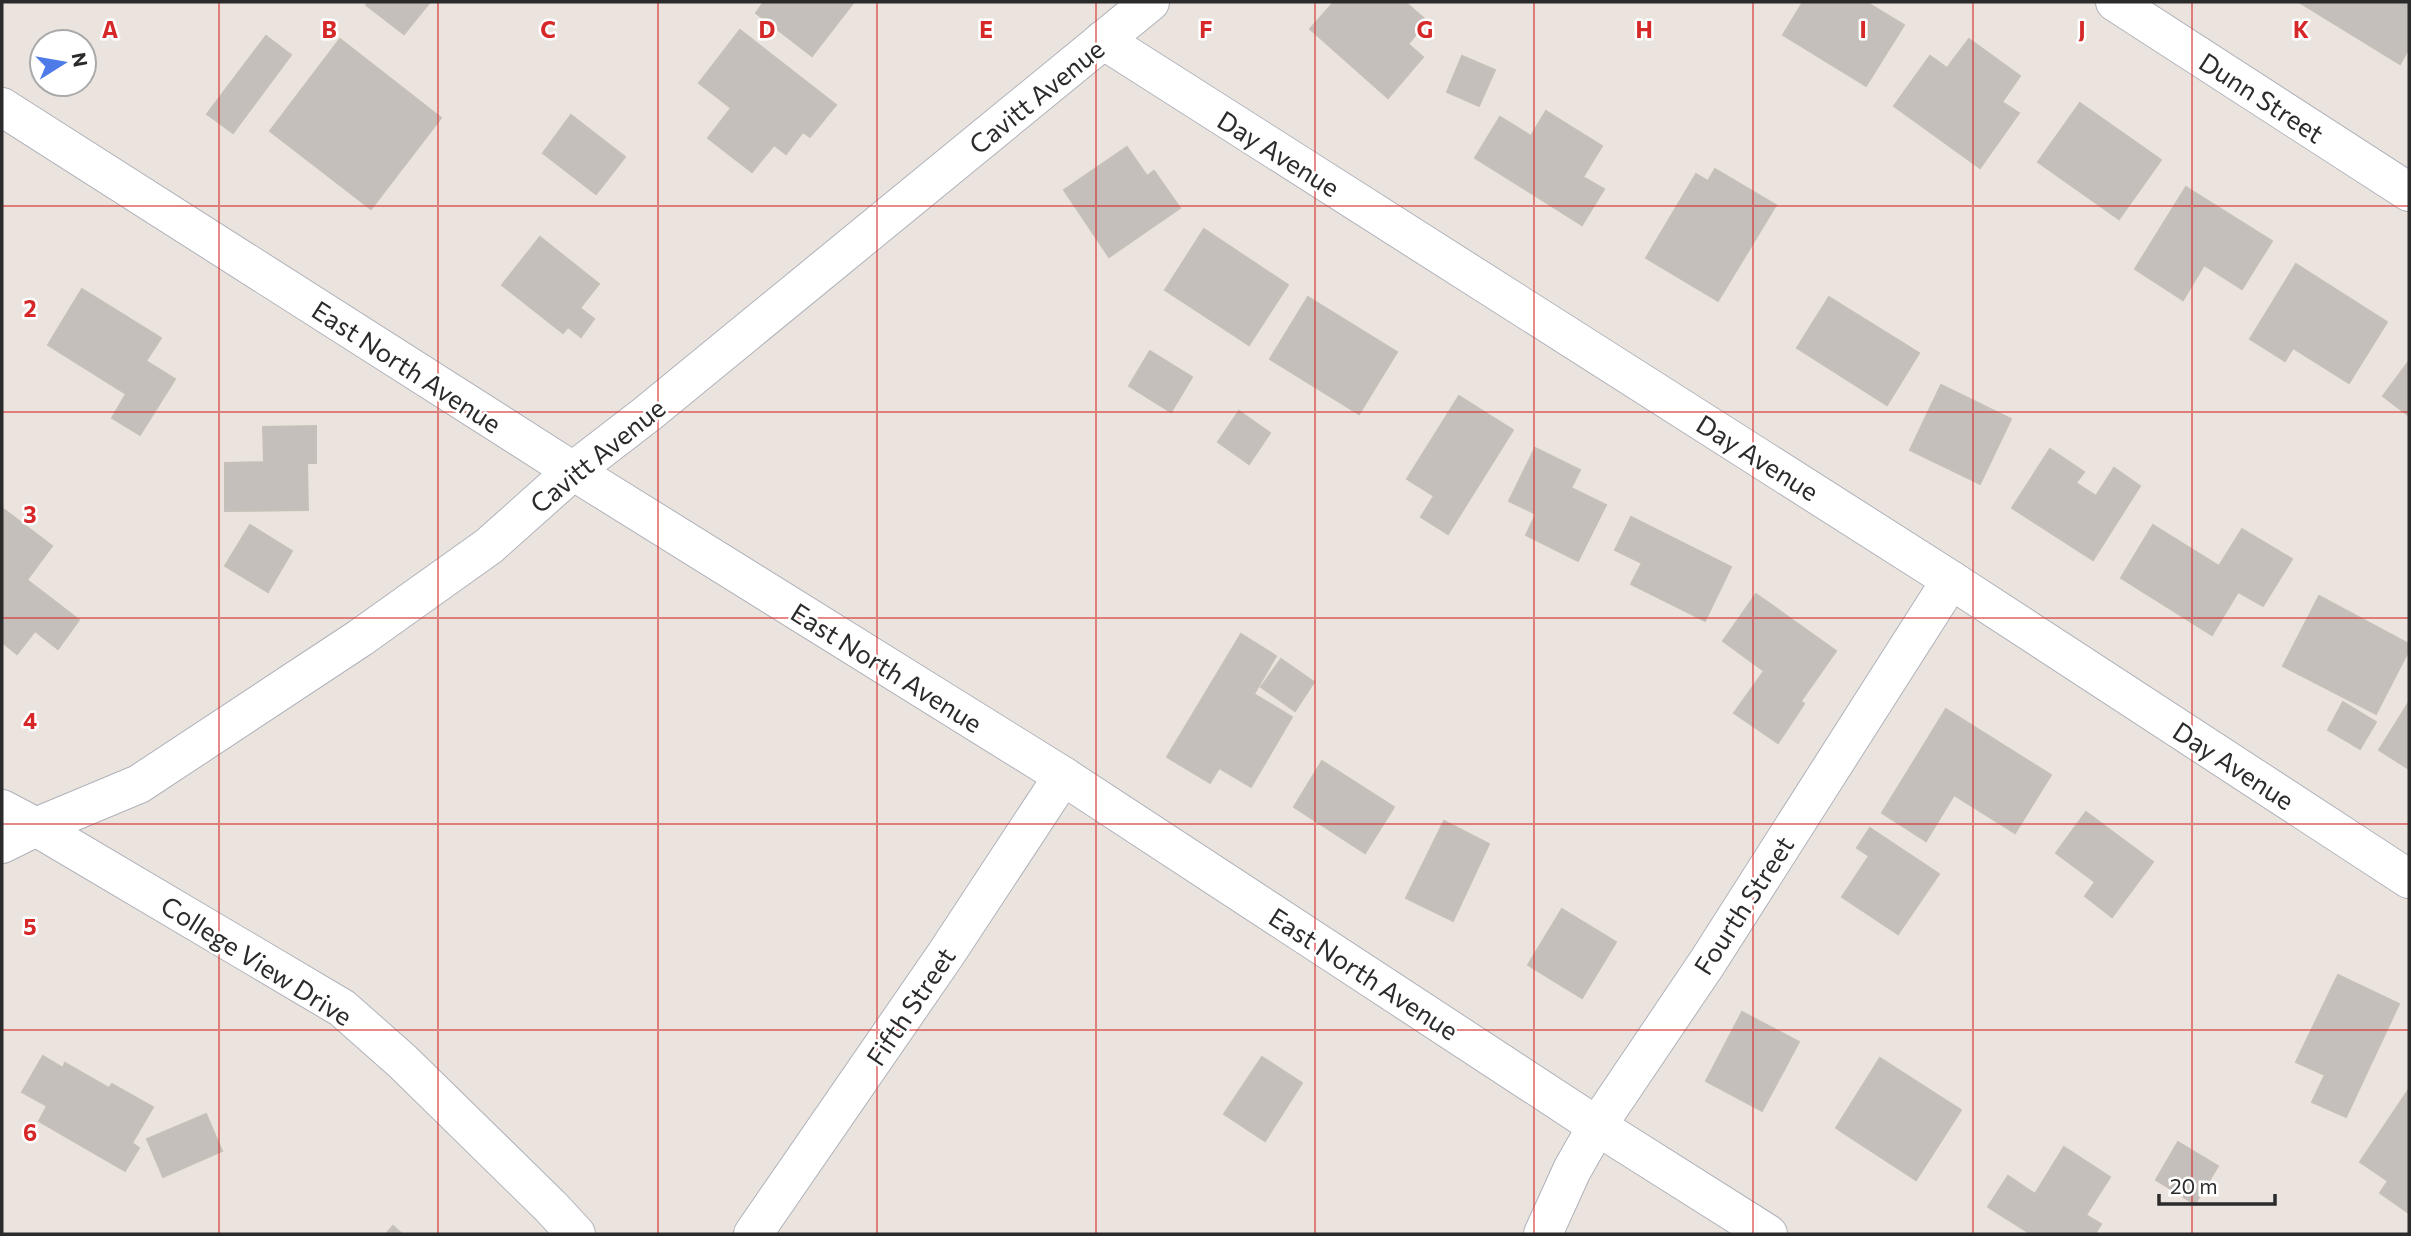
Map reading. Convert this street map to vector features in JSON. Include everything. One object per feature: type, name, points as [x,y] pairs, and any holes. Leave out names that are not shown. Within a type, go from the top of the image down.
[{"type":"street","name":"Cavitt Avenue","points":[[2,844],[139,784],[360,638],[489,546],[573,471],[658,405],[1150,2]]},
{"type":"street","name":"Dunn Street","points":[[2115,2],[2409,192]]},
{"type":"street","name":"Day Avenue","points":[[1103,40],[1951,580],[2409,879]]},
{"type":"street","name":"East North Avenue","points":[[2,107],[573,471],[1063,776],[1768,1234]]},
{"type":"street","name":"Fourth Street","points":[[1543,1234],[1572,1170],[1598,1126],[1707,963],[1951,580]]},
{"type":"street","name":"Fifth Street","points":[[753,1234],[946,954],[1063,776]]},
{"type":"street","name":"College View Drive","points":[[2,809],[342,1008],[411,1070],[576,1234]]},
{"type":"building","points":[[369,2],[430,2],[404,34],[366,5]]},
{"type":"building","points":[[764,2],[853,3],[812,56],[756,13]]},
{"type":"building","points":[[1334,2],[1405,2],[1427,21],[1408,44],[1423,57],[1388,98],[1310,29]]},
{"type":"building","points":[[1803,2],[1866,2],[1904,25],[1866,86],[1783,35]]},
{"type":"building","points":[[2299,2],[2409,2],[2409,48],[2400,64]]},
{"type":"building","points":[[740,30],[836,105],[810,137],[803,132],[786,154],[774,145],[752,172],[708,138],[731,108],[699,83]]},
{"type":"building","points":[[266,36],[291,55],[233,133],[207,114]]},
{"type":"building","points":[[340,39],[441,118],[371,209],[270,131]]},
{"type":"building","points":[[1969,39],[2020,76],[2002,102],[2019,113],[1980,168],[1894,106],[1930,56],[1947,68]]},
{"type":"building","points":[[1462,56],[1495,70],[1479,106],[1447,92]]},
{"type":"building","points":[[2080,103],[2161,160],[2119,219],[2038,162]]},
{"type":"building","points":[[1546,111],[1602,146],[1583,177],[1604,189],[1582,225],[1475,158],[1500,117],[1531,136]]},
{"type":"building","points":[[571,115],[625,157],[596,194],[543,153]]},
{"type":"building","points":[[1127,147],[1147,176],[1154,171],[1180,208],[1109,257],[1064,190]]},
{"type":"building","points":[[1715,169],[1776,205],[1718,301],[1646,258],[1696,174],[1708,181]]},
{"type":"building","points":[[2186,187],[2272,241],[2242,289],[2204,265],[2183,300],[2135,269]]},
{"type":"building","points":[[1204,229],[1288,285],[1249,345],[1165,290]]},
{"type":"building","points":[[540,237],[599,284],[580,308],[594,319],[581,337],[568,327],[563,333],[502,285]]},
{"type":"building","points":[[2296,264],[2387,322],[2349,383],[2293,348],[2285,361],[2250,339]]},
{"type":"building","points":[[82,289],[161,338],[146,361],[175,379],[140,435],[112,418],[126,394],[48,345]]},
{"type":"building","points":[[1308,297],[1397,352],[1359,414],[1270,359]]},
{"type":"building","points":[[1829,297],[1919,353],[1887,405],[1797,348]]},
{"type":"building","points":[[1150,351],[1192,377],[1171,412],[1129,386]]},
{"type":"building","points":[[2409,361],[2409,416],[2383,396]]},
{"type":"building","points":[[1941,385],[2011,419],[1980,484],[1910,450]]},
{"type":"building","points":[[1459,396],[1513,430],[1448,534],[1421,517],[1434,496],[1407,479]]},
{"type":"building","points":[[1239,411],[1270,433],[1249,464],[1218,442]]},
{"type":"building","points":[[316,426],[316,463],[307,463],[308,510],[225,511],[225,463],[264,462],[263,427]]},
{"type":"building","points":[[1535,448],[1580,470],[1571,488],[1606,505],[1578,561],[1526,535],[1536,514],[1509,501]]},
{"type":"building","points":[[2050,449],[2084,472],[2076,483],[2096,496],[2114,468],[2140,486],[2093,560],[2012,508]]},
{"type":"building","points":[[2,508],[52,546],[27,580],[79,620],[58,649],[35,631],[17,654],[2,642]]},
{"type":"building","points":[[1631,517],[1731,567],[1705,621],[1631,584],[1642,563],[1615,550]]},
{"type":"building","points":[[250,525],[292,551],[268,592],[225,566]]},
{"type":"building","points":[[2153,525],[2219,566],[2242,529],[2292,559],[2263,606],[2238,592],[2212,635],[2121,578]]},
{"type":"building","points":[[1756,594],[1836,651],[1801,701],[1804,704],[1778,743],[1734,713],[1764,671],[1723,641]]},
{"type":"building","points":[[2319,596],[2409,644],[2409,650],[2376,714],[2283,666]]},
{"type":"building","points":[[1241,634],[1276,656],[1254,694],[1292,717],[1251,787],[1219,768],[1210,783],[1167,757]]},
{"type":"building","points":[[1281,659],[1314,682],[1295,711],[1261,687]]},
{"type":"building","points":[[2343,702],[2376,722],[2360,749],[2328,730]]},
{"type":"building","points":[[2409,702],[2409,769],[2379,750]]},
{"type":"building","points":[[1946,709],[2051,775],[2015,833],[1954,795],[1926,841],[1882,813]]},
{"type":"building","points":[[1322,761],[1394,807],[1365,853],[1294,807]]},
{"type":"building","points":[[2086,812],[2153,862],[2112,917],[2085,896],[2095,882],[2056,853]]},
{"type":"building","points":[[1444,821],[1489,844],[1453,921],[1406,898]]},
{"type":"building","points":[[1870,828],[1939,874],[1898,934],[1842,897],[1869,856],[1857,848]]},
{"type":"building","points":[[1562,909],[1616,942],[1582,998],[1528,965]]},
{"type":"building","points":[[2338,975],[2399,1004],[2346,1117],[2312,1102],[2325,1075],[2296,1062]]},
{"type":"building","points":[[1742,1012],[1799,1042],[1762,1111],[1706,1081]]},
{"type":"building","points":[[43,1056],[63,1068],[65,1063],[109,1088],[112,1084],[153,1107],[132,1143],[139,1148],[125,1171],[39,1121],[47,1106],[22,1092]]},
{"type":"building","points":[[1262,1057],[1302,1083],[1265,1141],[1224,1114]]},
{"type":"building","points":[[1880,1058],[1961,1110],[1916,1180],[1836,1128]]},
{"type":"building","points":[[2409,1089],[2409,1213],[2380,1193],[2388,1181],[2360,1162]]},
{"type":"building","points":[[206,1114],[222,1151],[163,1177],[147,1139]]},
{"type":"building","points":[[2178,1142],[2218,1166],[2195,1204],[2156,1180]]},
{"type":"building","points":[[2064,1147],[2110,1177],[2086,1215],[2101,1224],[2095,1234],[2031,1234],[1988,1207],[2008,1176],[2035,1194]]},
{"type":"building","points":[[393,1226],[402,1234],[386,1234]]}]
